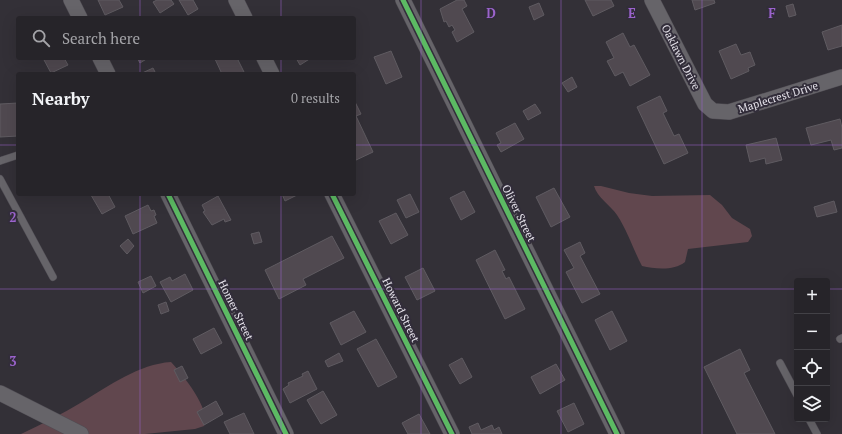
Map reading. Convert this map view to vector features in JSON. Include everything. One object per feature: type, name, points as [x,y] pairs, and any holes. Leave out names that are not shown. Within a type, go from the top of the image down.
[{"type":"street","points":[[72,0],[79,16]]},
{"type":"street","points":[[236,0],[243,16]]},
{"type":"street","name":"Oliver Street","points":[[403,0],[618,434]]},
{"type":"street","name":"Oaklawn Drive","points":[[652,0],[705,104],[714,112]]},
{"type":"street","points":[[101,60],[107,72]]},
{"type":"street","points":[[265,60],[271,72]]},
{"type":"street","name":"Maplecrest Drive","points":[[714,112],[729,112],[842,77]]},
{"type":"street","name":"Homer Street","points":[[169,196],[286,434]]},
{"type":"street","name":"Howard Street","points":[[333,196],[452,434]]},
{"type":"street","points":[[0,393],[81,434]]},
{"type":"lane","points":[[0,161],[16,156]]},
{"type":"lane","points":[[0,179],[53,277]]},
{"type":"lane","points":[[780,363],[794,389]]},
{"type":"lane","points":[[811,422],[817,434]]},
{"type":"shaded area","points":[[594,186],[652,196],[710,195],[722,205],[732,218],[750,229],[752,236],[748,242],[688,249],[685,262],[675,267],[653,268],[642,266],[621,221],[601,198]]},
{"type":"shaded area","points":[[171,362],[195,392],[204,411],[204,426],[195,429],[145,434],[21,434],[67,411],[136,371]]},
{"type":"building","points":[[98,0],[119,0],[123,7],[105,15]]},
{"type":"building","points":[[157,0],[171,0],[174,4],[160,13],[153,2]]},
{"type":"building","points":[[179,0],[193,0],[198,9],[188,15]]},
{"type":"building","points":[[457,0],[464,0],[467,6],[462,9],[474,32],[457,42],[452,32],[455,30],[452,25],[449,27],[446,21],[444,22],[440,9]]},
{"type":"building","points":[[585,0],[611,0],[614,6],[593,16]]},
{"type":"building","points":[[692,0],[714,0],[715,3],[695,10]]},
{"type":"building","points":[[539,3],[544,15],[534,20],[529,7]]},
{"type":"building","points":[[793,4],[796,15],[789,17],[786,6]]},
{"type":"building","points":[[842,25],[842,46],[828,50],[822,32]]},
{"type":"building","points":[[623,33],[630,47],[634,45],[650,75],[630,86],[623,72],[615,76],[607,61],[614,58],[606,42]]},
{"type":"building","points":[[736,44],[741,55],[750,52],[755,65],[748,68],[749,71],[731,79],[719,51]]},
{"type":"building","points":[[391,51],[402,77],[386,84],[374,57]]},
{"type":"building","points":[[44,60],[65,60],[68,65],[50,72]]},
{"type":"building","points":[[215,60],[238,60],[244,72],[221,72]]},
{"type":"building","points":[[297,60],[308,60],[300,65]]},
{"type":"building","points":[[153,68],[155,72],[144,72]]},
{"type":"building","points":[[572,77],[577,87],[568,92],[562,83]]},
{"type":"building","points":[[660,96],[667,111],[663,113],[674,136],[679,134],[688,153],[664,164],[637,107]]},
{"type":"building","points":[[16,103],[16,136],[0,137],[0,104]]},
{"type":"building","points":[[356,104],[361,114],[356,116]]},
{"type":"building","points":[[535,104],[541,113],[528,120],[523,111]]},
{"type":"building","points":[[356,116],[373,152],[356,160]]},
{"type":"building","points":[[840,119],[842,128],[842,148],[834,150],[831,140],[811,145],[806,128]]},
{"type":"building","points":[[515,123],[524,139],[501,152],[497,145],[501,143],[496,133]]},
{"type":"building","points":[[776,138],[782,160],[766,164],[765,158],[750,162],[746,145]]},
{"type":"building","points":[[554,188],[570,217],[551,227],[536,197]]},
{"type":"building","points":[[464,191],[475,212],[461,220],[450,198]]},
{"type":"building","points":[[410,194],[419,212],[406,218],[397,200]]},
{"type":"building","points":[[92,196],[109,196],[115,207],[102,214]]},
{"type":"building","points":[[218,196],[231,220],[225,222],[224,219],[212,225],[203,212],[205,211],[202,205]]},
{"type":"building","points":[[283,196],[295,196],[285,201]]},
{"type":"building","points":[[834,201],[837,212],[817,217],[814,207]]},
{"type":"building","points":[[148,205],[151,211],[154,210],[156,215],[154,216],[157,223],[133,234],[125,216]]},
{"type":"building","points":[[396,213],[408,235],[391,244],[379,221]]},
{"type":"building","points":[[259,232],[262,242],[254,244],[251,234]]},
{"type":"building","points":[[332,236],[344,258],[303,279],[306,285],[279,299],[265,270]]},
{"type":"building","points":[[128,239],[134,246],[127,254],[120,246]]},
{"type":"building","points":[[580,242],[585,253],[580,256],[600,294],[582,303],[566,272],[574,268],[564,250]]},
{"type":"building","points":[[495,250],[505,270],[502,271],[506,279],[509,277],[525,309],[505,319],[476,260]]},
{"type":"building","points":[[423,268],[435,291],[417,300],[405,277]]},
{"type":"building","points":[[185,274],[193,290],[171,302],[160,282],[170,277],[172,281]]},
{"type":"building","points":[[151,276],[156,286],[143,293],[138,282]]},
{"type":"building","points":[[166,302],[169,311],[161,314],[158,305]]},
{"type":"building","points":[[354,311],[366,332],[341,345],[330,323]]},
{"type":"building","points":[[612,311],[627,341],[610,350],[595,320]]},
{"type":"building","points":[[214,328],[222,343],[201,354],[193,339]]},
{"type":"building","points":[[376,339],[397,377],[378,387],[357,349]]},
{"type":"building","points":[[740,349],[750,370],[744,373],[775,434],[737,434],[704,367]]},
{"type":"building","points":[[339,353],[343,361],[328,367],[325,361]]},
{"type":"building","points":[[462,358],[472,377],[460,384],[449,365]]},
{"type":"building","points":[[556,364],[565,380],[540,394],[531,377]]},
{"type":"building","points":[[182,366],[188,378],[180,382],[174,370]]},
{"type":"building","points":[[308,371],[317,389],[290,403],[283,389],[289,385],[288,383],[303,376],[302,374]]},
{"type":"building","points":[[323,391],[337,415],[321,424],[307,400]]},
{"type":"building","points":[[216,401],[223,414],[204,425],[197,412]]},
{"type":"building","points":[[574,403],[584,424],[568,432],[557,411]]},
{"type":"building","points":[[244,413],[254,434],[230,434],[224,422]]},
{"type":"building","points":[[419,414],[430,434],[408,434],[402,423]]},
{"type":"building","points":[[478,423],[481,430],[492,425],[494,430],[499,427],[502,434],[472,434],[469,427]]},
{"type":"cycle path","points":[[403,0],[617,434]]},
{"type":"cycle path","points":[[169,196],[286,434]]},
{"type":"cycle path","points":[[333,196],[452,434]]}]
